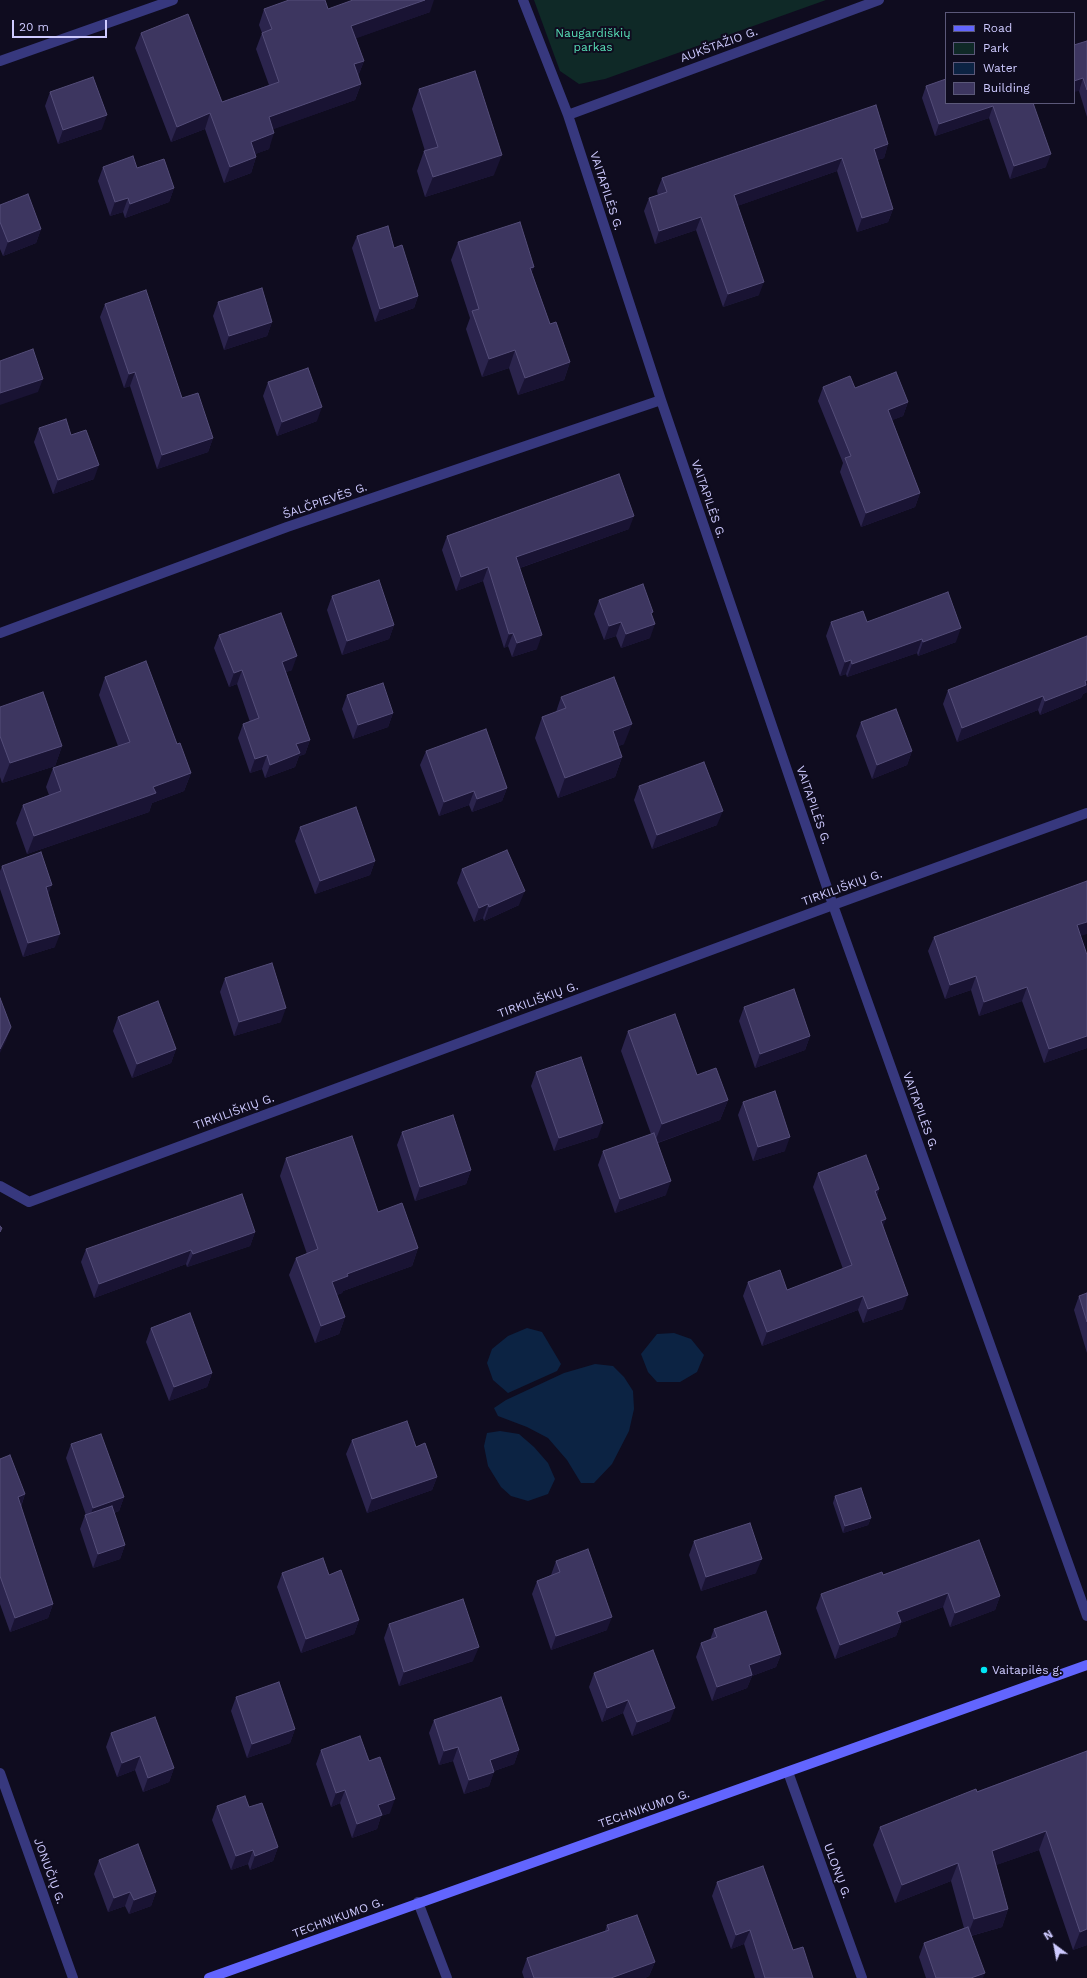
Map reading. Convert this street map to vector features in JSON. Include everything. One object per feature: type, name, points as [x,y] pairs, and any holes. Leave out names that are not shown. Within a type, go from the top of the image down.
[{"type":"street","points":[[0,62],[173,0]]},
{"type":"street","name":"VAITAPILĖS G.","points":[[523,0],[568,114],[661,400],[833,905],[1087,1616]]},
{"type":"street","name":"AUKŠTAŽIO G.","points":[[568,114],[879,0]]},
{"type":"street","name":"ŠALČPIEVĖS G.","points":[[0,632],[287,527],[661,400]]},
{"type":"street","name":"TIRKILIŠKIŲ G.","points":[[0,1186],[29,1202],[833,905],[1087,813]]},
{"type":"street","name":"TECHNIKUMO G.","points":[[209,1978],[418,1902],[1087,1665]]},
{"type":"street","name":"ULONŲ G.","points":[[788,1772],[862,1978]]},
{"type":"street","name":"JONUČIŲ G.","points":[[0,1773],[73,1978]]},
{"type":"street","points":[[418,1902],[447,1978]]},
{"type":"green space","name":"Naugardiškių parkas","points":[[534,0],[826,0],[605,79],[579,84],[560,71]]},
{"type":"water","points":[[527,1328],[542,1332],[561,1364],[557,1371],[508,1393],[493,1380],[487,1363],[492,1349],[508,1336]]},
{"type":"water","points":[[674,1333],[691,1339],[704,1355],[697,1372],[680,1382],[657,1382],[648,1372],[641,1354],[657,1334]]},
{"type":"water","points":[[595,1364],[613,1366],[624,1377],[633,1391],[634,1409],[629,1431],[612,1464],[594,1483],[581,1483],[567,1460],[548,1438],[527,1427],[498,1416],[494,1408],[506,1400],[564,1373]]},
{"type":"water","points":[[500,1431],[519,1434],[534,1447],[548,1463],[555,1479],[548,1494],[528,1501],[511,1496],[501,1487],[488,1466],[484,1446],[487,1433]]},
{"type":"building","points":[[289,0],[325,0],[328,9],[353,0],[425,0],[351,26],[364,61],[354,64],[361,84],[269,117],[274,133],[251,142],[256,157],[230,167],[210,113],[177,127],[141,33],[188,14],[222,102],[279,82],[262,33],[272,29],[264,9]]},
{"type":"building","points":[[1087,41],[1087,90],[1083,78],[1075,81],[1075,45]]},
{"type":"building","points":[[475,71],[502,155],[433,177],[424,151],[438,147],[419,89]]},
{"type":"building","points":[[93,77],[107,115],[63,130],[50,92]]},
{"type":"building","points":[[945,79],[945,104],[1033,104],[1051,154],[1014,166],[993,106],[939,124],[926,86]]},
{"type":"building","points":[[876,105],[888,144],[874,149],[893,209],[862,218],[842,158],[734,195],[764,282],[728,294],[701,217],[659,231],[649,198],[667,192],[662,178]]},
{"type":"building","points":[[133,156],[137,168],[164,159],[174,188],[130,204],[128,198],[115,202],[103,167]]},
{"type":"building","points":[[28,194],[41,229],[8,242],[0,222],[0,205]]},
{"type":"building","points":[[520,222],[534,267],[530,268],[550,324],[556,322],[570,362],[525,378],[515,350],[489,359],[472,311],[479,309],[458,242]]},
{"type":"building","points":[[388,226],[394,248],[402,245],[418,296],[380,309],[357,236]]},
{"type":"building","points":[[262,288],[272,322],[229,336],[218,302]]},
{"type":"building","points":[[146,290],[182,398],[198,393],[213,438],[162,455],[135,372],[129,374],[105,304]]},
{"type":"building","points":[[33,349],[43,379],[0,393],[0,361]]},
{"type":"building","points":[[308,368],[322,407],[282,422],[268,382]]},
{"type":"building","points":[[896,372],[908,402],[888,410],[920,493],[866,513],[845,458],[851,456],[823,387],[850,376],[855,388]]},
{"type":"building","points":[[66,419],[71,435],[86,430],[99,465],[58,480],[39,428]]},
{"type":"building","points":[[619,474],[634,516],[516,557],[542,635],[517,643],[513,633],[509,634],[488,567],[461,577],[447,536]]},
{"type":"building","points":[[379,580],[394,625],[347,641],[332,596]]},
{"type":"building","points":[[643,584],[653,612],[651,613],[655,624],[626,634],[621,622],[609,626],[599,600]]},
{"type":"building","points":[[948,592],[961,628],[923,642],[922,639],[852,664],[851,660],[845,662],[831,622],[863,611],[867,622]]},
{"type":"building","points":[[281,613],[297,656],[282,662],[310,740],[296,744],[300,753],[270,765],[267,755],[255,759],[243,724],[259,718],[242,670],[234,673],[219,635]]},
{"type":"building","points":[[1087,636],[1086,685],[1045,701],[1043,696],[962,728],[948,690]]},
{"type":"building","points":[[146,661],[177,744],[180,743],[191,773],[153,787],[156,793],[34,836],[23,805],[61,791],[53,768],[130,742],[105,677]]},
{"type":"building","points":[[614,677],[632,724],[613,731],[622,757],[565,778],[542,717],[566,708],[561,697]]},
{"type":"building","points":[[383,683],[393,713],[358,725],[347,695]]},
{"type":"building","points":[[43,692],[62,746],[10,763],[0,736],[0,707]]},
{"type":"building","points":[[896,709],[912,751],[877,765],[861,722]]},
{"type":"building","points":[[486,729],[507,788],[477,799],[474,791],[444,802],[426,751]]},
{"type":"building","points":[[704,762],[723,811],[657,835],[639,786]]},
{"type":"building","points":[[356,807],[375,861],[320,881],[300,827]]},
{"type":"building","points":[[507,850],[525,891],[489,907],[488,904],[479,908],[462,869]]},
{"type":"building","points":[[41,852],[52,885],[46,887],[60,934],[28,943],[2,866]]},
{"type":"building","points":[[1087,881],[1087,922],[1077,925],[1087,955],[1087,1036],[1049,1049],[1027,987],[984,1002],[976,976],[950,985],[934,937]]},
{"type":"building","points":[[272,963],[286,1008],[239,1022],[225,978]]},
{"type":"building","points":[[794,989],[810,1036],[760,1054],[744,1007]]},
{"type":"building","points":[[0,998],[11,1027],[0,1049]]},
{"type":"building","points":[[158,1001],[176,1049],[137,1064],[118,1017]]},
{"type":"building","points":[[675,1014],[697,1075],[716,1068],[728,1100],[662,1124],[628,1031]]},
{"type":"building","points":[[581,1057],[603,1123],[559,1138],[536,1072]]},
{"type":"building","points":[[775,1091],[790,1137],[758,1147],[743,1102]]},
{"type":"building","points":[[453,1115],[471,1170],[420,1187],[402,1132]]},
{"type":"building","points":[[654,1133],[671,1181],[620,1199],[603,1151]]},
{"type":"building","points":[[352,1136],[378,1212],[402,1203],[418,1248],[347,1274],[348,1276],[332,1282],[345,1317],[321,1326],[296,1258],[318,1249],[286,1158]]},
{"type":"building","points":[[866,1155],[879,1189],[875,1191],[886,1219],[881,1221],[908,1295],[868,1309],[863,1296],[767,1332],[748,1282],[780,1270],[787,1290],[852,1265],[818,1173]]},
{"type":"building","points":[[242,1194],[255,1232],[193,1254],[191,1250],[99,1284],[86,1249]]},
{"type":"building","points":[[1087,1293],[1087,1322],[1079,1296]]},
{"type":"building","points":[[190,1313],[212,1373],[174,1387],[151,1328]]},
{"type":"building","points":[[407,1421],[416,1447],[425,1443],[437,1477],[372,1499],[352,1440]]},
{"type":"building","points":[[101,1434],[124,1497],[93,1508],[71,1444]]},
{"type":"building","points":[[10,1455],[25,1494],[18,1497],[53,1604],[15,1618],[0,1576],[0,1459]]},
{"type":"building","points":[[861,1488],[871,1518],[845,1526],[835,1496]]},
{"type":"building","points":[[112,1506],[125,1545],[98,1554],[85,1515]]},
{"type":"building","points":[[750,1523],[762,1559],[706,1577],[694,1541]]},
{"type":"building","points":[[979,1540],[1000,1596],[955,1613],[948,1593],[897,1612],[901,1622],[840,1645],[821,1594],[882,1572],[883,1575]]},
{"type":"building","points":[[588,1549],[612,1617],[556,1636],[537,1581],[560,1572],[556,1561]]},
{"type":"building","points":[[323,1558],[329,1575],[341,1570],[359,1620],[306,1639],[282,1573]]},
{"type":"building","points":[[463,1599],[479,1647],[404,1672],[389,1624]]},
{"type":"building","points":[[766,1611],[781,1654],[749,1665],[752,1675],[717,1687],[701,1643],[717,1637],[714,1629]]},
{"type":"building","points":[[653,1650],[675,1708],[637,1722],[628,1700],[607,1708],[594,1673]]},
{"type":"building","points":[[279,1682],[295,1729],[252,1744],[236,1697]]},
{"type":"building","points":[[501,1697],[519,1750],[490,1760],[494,1772],[469,1780],[458,1747],[444,1751],[434,1720]]},
{"type":"building","points":[[155,1717],[174,1768],[148,1778],[140,1756],[122,1763],[111,1733]]},
{"type":"building","points":[[360,1736],[369,1761],[380,1757],[395,1799],[378,1805],[382,1815],[357,1824],[345,1790],[336,1793],[321,1750]]},
{"type":"building","points":[[1087,1751],[1087,1929],[1080,1932],[1046,1831],[992,1851],[1008,1909],[974,1919],[958,1863],[902,1885],[880,1827],[976,1789],[977,1792]]},
{"type":"building","points":[[245,1796],[249,1807],[262,1803],[278,1847],[255,1856],[253,1850],[236,1856],[217,1806]]},
{"type":"building","points":[[138,1844],[156,1892],[134,1900],[130,1892],[114,1898],[99,1860]]},
{"type":"building","points":[[763,1866],[793,1950],[803,1947],[813,1978],[765,1978],[750,1930],[736,1935],[717,1882]]},
{"type":"building","points":[[637,1915],[655,1962],[611,1978],[534,1978],[527,1958],[609,1930],[607,1925]]},
{"type":"building","points":[[968,1927],[985,1973],[971,1978],[936,1978],[924,1943]]},
{"type":"place","name":"Vaitapilės g.","points":[[984,1670]]}]
